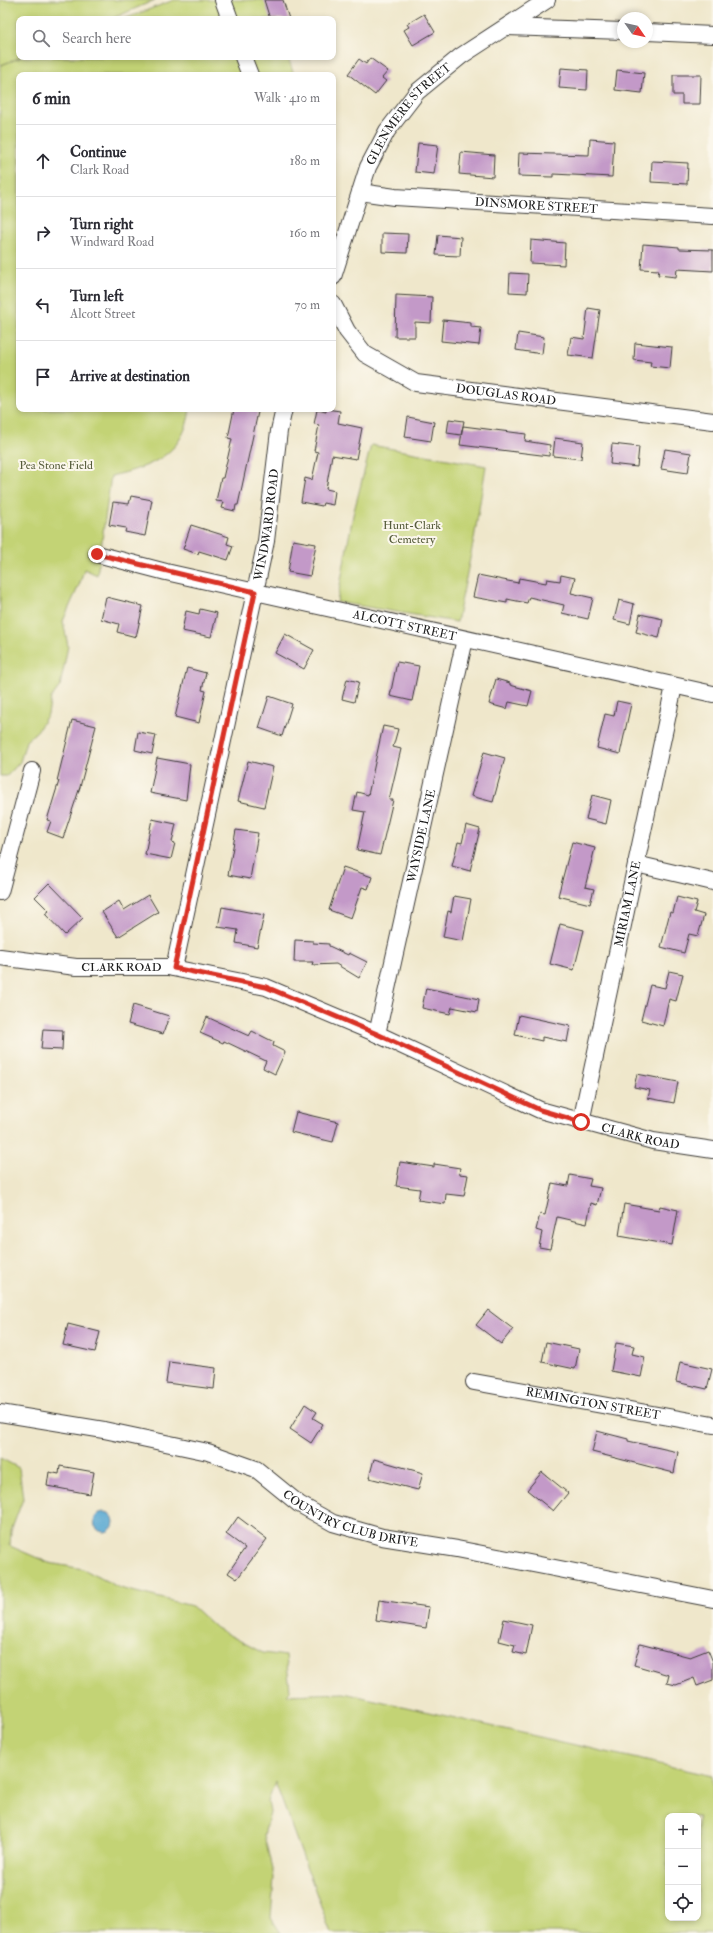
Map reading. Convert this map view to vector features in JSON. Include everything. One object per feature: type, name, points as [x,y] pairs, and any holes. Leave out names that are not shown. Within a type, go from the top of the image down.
[{"type":"street","points":[[224,0],[229,16]]},
{"type":"street","name":"GLENMERE STREET","points":[[336,267],[368,167],[387,131],[417,92],[461,56],[547,0]]},
{"type":"street","points":[[507,27],[617,31]]},
{"type":"street","points":[[653,32],[713,35]]},
{"type":"street","points":[[245,60],[249,72]]},
{"type":"street","name":"DINSMORE STREET","points":[[360,192],[395,197],[713,216]]},
{"type":"street","name":"DOUGLAS ROAD","points":[[336,310],[347,331],[365,354],[416,383],[713,421]]},
{"type":"street","name":"WINDWARD ROAD","points":[[174,968],[266,541],[279,431],[283,412]]},
{"type":"street","name":"ALCOTT STREET","points":[[97,554],[255,592],[713,694]]},
{"type":"street","name":"WAYSIDE LANE","points":[[377,1034],[465,639]]},
{"type":"street","name":"MIRIAM LANE","points":[[581,1122],[674,686]]},
{"type":"street","points":[[0,892],[32,771]]},
{"type":"street","points":[[636,864],[713,882]]},
{"type":"street","name":"CLARK ROAD","points":[[0,957],[76,967],[174,968],[266,987],[377,1034],[540,1110],[653,1141],[713,1150]]},
{"type":"street","name":"REMINGTON STREET","points":[[474,1382],[713,1425]]},
{"type":"street","name":"COUNTRY CLUB DRIVE","points":[[0,1414],[104,1430],[208,1452],[256,1469],[299,1504],[333,1523],[382,1537],[457,1549],[713,1599]]},
{"type":"green space","name":"Pea Stone Field","points":[[0,0],[155,0],[118,16],[16,16],[16,59],[1,65],[16,60],[289,60],[293,72],[16,72],[16,412],[189,412],[187,425],[181,438],[173,448],[152,463],[111,476],[97,575],[84,569],[80,583],[63,621],[68,646],[60,686],[51,698],[48,714],[38,730],[26,741],[20,762],[7,776],[0,776]]},
{"type":"green space","points":[[174,0],[271,0],[276,16],[132,16]]},
{"type":"green space","name":"Hunt-Clark Cemetery","points":[[371,445],[486,466],[474,539],[457,622],[337,602],[353,515]]},
{"type":"green space","points":[[0,1458],[19,1468],[23,1499],[11,1531],[10,1546],[49,1563],[83,1569],[120,1588],[192,1606],[216,1628],[263,1653],[286,1656],[290,1690],[287,1695],[344,1693],[713,1776],[713,1933],[331,1933],[275,1782],[268,1802],[270,1812],[264,1835],[274,1877],[271,1918],[281,1933],[0,1933]]},
{"type":"water","points":[[104,1512],[111,1515],[114,1522],[111,1529],[104,1532],[97,1529],[94,1522],[97,1515]]},
{"type":"building","points":[[264,0],[283,0],[288,16],[269,16]]},
{"type":"building","points":[[424,14],[435,32],[413,45],[404,30],[409,27],[407,24]]},
{"type":"building","points":[[370,58],[388,71],[382,78],[386,81],[375,95],[348,74],[359,59],[366,64]]},
{"type":"building","points":[[561,68],[588,70],[587,90],[559,88]]},
{"type":"building","points":[[617,70],[644,73],[642,93],[615,90]]},
{"type":"building","points":[[673,75],[701,75],[700,104],[682,104],[682,95],[673,95]]},
{"type":"building","points":[[590,139],[614,141],[612,177],[553,174],[553,177],[518,176],[519,153],[589,155]]},
{"type":"building","points":[[418,143],[438,145],[434,174],[415,172]]},
{"type":"building","points":[[461,152],[494,155],[493,177],[459,174]]},
{"type":"building","points":[[652,161],[688,163],[687,184],[651,182]]},
{"type":"building","points":[[382,233],[408,234],[407,253],[382,252]]},
{"type":"building","points":[[438,235],[461,237],[460,256],[436,255]]},
{"type":"building","points":[[531,240],[565,243],[564,265],[530,263]]},
{"type":"building","points":[[643,244],[679,247],[679,249],[713,250],[713,271],[677,269],[676,277],[658,275],[659,270],[641,269]]},
{"type":"building","points":[[510,273],[528,274],[527,293],[509,292]]},
{"type":"building","points":[[396,295],[432,297],[431,323],[415,322],[415,337],[395,337]]},
{"type":"building","points":[[588,308],[600,310],[593,358],[568,355],[571,337],[584,339]]},
{"type":"building","points":[[443,320],[471,323],[471,327],[481,328],[479,345],[441,341]]},
{"type":"building","points":[[518,333],[544,337],[542,354],[516,350]]},
{"type":"building","points":[[635,343],[672,347],[670,368],[650,366],[651,362],[634,360]]},
{"type":"building","points":[[336,410],[340,411],[338,423],[362,428],[356,459],[332,455],[326,489],[335,491],[333,505],[323,503],[322,506],[301,502],[305,478],[312,480],[318,452],[314,451],[319,425],[314,424],[317,412],[336,412]]},
{"type":"building","points":[[233,412],[258,412],[238,505],[236,505],[235,511],[222,508],[224,502],[216,501],[232,439],[228,438]]},
{"type":"building","points":[[408,417],[434,422],[431,441],[405,437]]},
{"type":"building","points":[[449,419],[464,421],[461,435],[447,433]]},
{"type":"building","points":[[463,426],[526,434],[525,441],[550,445],[549,456],[460,445]]},
{"type":"building","points":[[555,438],[583,442],[581,459],[553,456]]},
{"type":"building","points":[[612,444],[639,447],[637,467],[610,464]]},
{"type":"building","points":[[665,449],[691,453],[688,473],[661,469]]},
{"type":"building","points":[[131,496],[152,500],[145,536],[125,532],[126,528],[109,525],[113,502],[129,504]]},
{"type":"building","points":[[191,525],[229,537],[227,544],[233,546],[228,560],[199,551],[198,554],[183,549]]},
{"type":"building","points":[[293,540],[316,544],[310,576],[288,572]]},
{"type":"building","points":[[478,575],[518,583],[519,578],[546,583],[547,579],[560,581],[561,575],[575,578],[571,593],[593,598],[588,619],[562,613],[564,605],[529,597],[527,603],[507,599],[507,603],[473,597]]},
{"type":"building","points":[[106,597],[143,606],[136,637],[117,632],[119,624],[101,619]]},
{"type":"building","points":[[619,600],[634,604],[630,624],[614,620]]},
{"type":"building","points":[[200,609],[217,613],[211,637],[182,631],[186,611],[199,614]]},
{"type":"building","points":[[640,614],[663,619],[659,638],[636,632]]},
{"type":"building","points":[[285,634],[314,650],[304,669],[275,653]]},
{"type":"building","points":[[397,662],[419,666],[412,701],[390,696]]},
{"type":"building","points":[[187,668],[206,673],[202,690],[206,691],[199,723],[175,717]]},
{"type":"building","points":[[347,679],[359,682],[354,702],[342,699]]},
{"type":"building","points":[[496,679],[510,683],[510,685],[532,691],[528,706],[509,702],[507,709],[489,704]]},
{"type":"building","points":[[269,696],[292,704],[282,736],[259,728]]},
{"type":"building","points":[[617,701],[631,704],[620,754],[597,748],[605,714],[614,716]]},
{"type":"building","points":[[72,720],[96,726],[80,787],[63,838],[47,832],[51,821],[47,820],[59,781],[57,781]]},
{"type":"building","points":[[383,726],[398,729],[393,747],[401,749],[389,800],[393,800],[380,855],[357,850],[365,812],[353,810],[357,792],[368,795]]},
{"type":"building","points":[[138,732],[156,735],[152,754],[135,750]]},
{"type":"building","points":[[484,752],[505,758],[493,802],[471,796]]},
{"type":"building","points":[[157,758],[190,764],[186,800],[150,793]]},
{"type":"building","points":[[248,761],[273,767],[264,807],[238,801]]},
{"type":"building","points":[[592,795],[611,800],[606,824],[586,819]]},
{"type":"building","points":[[152,819],[176,824],[172,842],[175,843],[171,859],[145,854]]},
{"type":"building","points":[[466,825],[480,829],[470,871],[452,866],[458,842],[462,843]]},
{"type":"building","points":[[236,830],[258,833],[250,879],[228,875]]},
{"type":"building","points":[[572,842],[595,848],[585,887],[594,889],[590,904],[558,896]]},
{"type":"building","points":[[343,867],[372,877],[368,889],[362,887],[351,918],[329,910]]},
{"type":"building","points":[[49,883],[83,918],[65,935],[45,914],[49,911],[35,897]]},
{"type":"building","points":[[148,895],[158,912],[118,937],[102,912],[119,901],[124,910]]},
{"type":"building","points":[[454,896],[471,899],[463,941],[443,937],[448,911],[451,912]]},
{"type":"building","points":[[677,897],[697,902],[694,912],[704,915],[698,936],[689,934],[684,953],[661,947],[670,912],[673,913]]},
{"type":"building","points":[[222,907],[264,915],[257,947],[236,943],[238,930],[218,927]]},
{"type":"building","points":[[560,924],[584,930],[574,970],[550,964]]},
{"type":"building","points":[[295,940],[329,944],[329,946],[348,955],[349,953],[367,962],[359,978],[336,964],[312,965],[313,962],[294,962]]},
{"type":"building","points":[[669,971],[683,974],[676,1001],[669,999],[663,1026],[641,1020],[650,985],[665,988]]},
{"type":"building","points":[[426,988],[479,999],[477,1012],[452,1007],[450,1014],[422,1008]]},
{"type":"building","points":[[133,1005],[169,1016],[163,1034],[128,1024]]},
{"type":"building","points":[[519,1015],[570,1026],[567,1042],[542,1037],[542,1041],[515,1035]]},
{"type":"building","points":[[207,1017],[249,1036],[252,1031],[274,1042],[273,1046],[285,1052],[275,1074],[263,1068],[266,1061],[224,1041],[223,1043],[200,1033]]},
{"type":"building","points":[[43,1029],[63,1030],[62,1050],[41,1049]]},
{"type":"building","points":[[637,1074],[678,1082],[674,1103],[648,1098],[650,1090],[634,1087]]},
{"type":"building","points":[[296,1112],[338,1122],[333,1142],[291,1132]]},
{"type":"building","points":[[400,1162],[434,1167],[434,1164],[460,1168],[459,1174],[468,1175],[464,1196],[446,1194],[445,1204],[418,1200],[420,1189],[396,1186]]},
{"type":"building","points":[[570,1175],[591,1179],[589,1186],[601,1188],[597,1205],[591,1203],[587,1224],[557,1217],[550,1249],[539,1247],[542,1232],[536,1230],[540,1214],[545,1215],[552,1183],[568,1186]]},
{"type":"building","points":[[624,1204],[659,1210],[660,1206],[678,1210],[672,1245],[619,1236]]},
{"type":"building","points":[[488,1310],[513,1329],[501,1344],[476,1325]]},
{"type":"building","points":[[68,1324],[100,1332],[95,1352],[63,1345]]},
{"type":"building","points":[[546,1342],[579,1349],[575,1369],[542,1362]]},
{"type":"building","points":[[616,1343],[634,1346],[632,1354],[645,1357],[641,1377],[611,1371]]},
{"type":"building","points":[[169,1362],[216,1368],[214,1389],[166,1383]]},
{"type":"building","points":[[680,1362],[712,1369],[707,1389],[676,1382]]},
{"type":"building","points":[[305,1404],[317,1412],[313,1418],[323,1424],[311,1443],[290,1429]]},
{"type":"building","points":[[597,1431],[628,1439],[628,1441],[678,1452],[674,1473],[592,1452]]},
{"type":"building","points":[[374,1459],[423,1473],[418,1490],[369,1478]]},
{"type":"building","points":[[60,1466],[94,1472],[90,1494],[47,1486],[49,1472],[59,1474]]},
{"type":"building","points":[[542,1472],[568,1493],[553,1511],[527,1490]]},
{"type":"building","points":[[238,1517],[267,1539],[237,1579],[228,1573],[245,1548],[226,1534]]},
{"type":"building","points":[[379,1600],[429,1607],[426,1628],[376,1620]]},
{"type":"building","points":[[504,1619],[532,1625],[526,1655],[513,1652],[515,1645],[499,1641]]},
{"type":"building","points":[[640,1644],[690,1657],[708,1650],[713,1662],[713,1680],[697,1686],[694,1678],[676,1685],[667,1683],[669,1675],[634,1665]]},
{"type":"route","points":[[97,554],[166,572],[255,592],[174,968],[266,987],[377,1034],[540,1110],[581,1122]]}]
